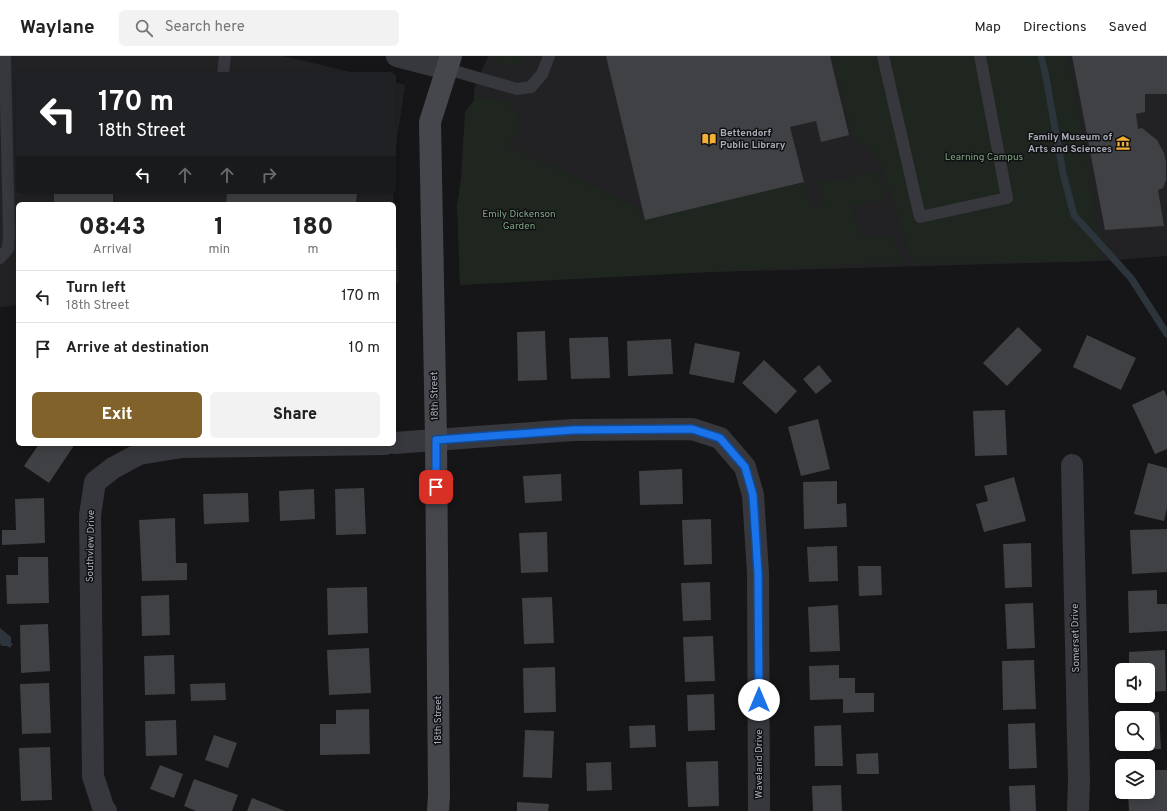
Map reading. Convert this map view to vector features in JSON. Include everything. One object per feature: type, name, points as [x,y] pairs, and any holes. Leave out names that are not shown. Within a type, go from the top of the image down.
[{"type":"street","points":[[397,56],[449,62]]},
{"type":"street","name":"18th Street","points":[[438,811],[436,440],[430,122],[449,62]]},
{"type":"street","name":"Waveland Drive","points":[[436,440],[573,430],[692,429],[720,438],[745,467],[753,495],[758,573],[759,811]]},
{"type":"street","points":[[396,443],[436,440]]},
{"type":"street","name":"Southview Drive","points":[[106,811],[103,807],[93,776],[90,515],[95,482],[113,468],[139,454],[182,447],[250,446]]},
{"type":"street","name":"Somerset Drive","points":[[1072,465],[1079,781],[1078,811]]},
{"type":"lane","points":[[0,258],[8,249],[9,234],[5,56]]},
{"type":"lane","points":[[223,72],[225,56]]},
{"type":"lane","points":[[449,62],[517,89],[531,87],[542,74],[549,56]]},
{"type":"lane","points":[[883,56],[920,217],[1007,198],[980,56]]},
{"type":"shaded area","points":[[0,56],[283,56],[351,72],[16,72],[16,194],[393,194],[394,202],[16,202],[16,305],[0,307]]},
{"type":"shaded area","points":[[488,56],[1167,56],[1167,256],[1101,261],[470,279],[474,89]]},
{"type":"shaded area","points":[[396,83],[405,85],[396,147]]},
{"type":"shaded area","points":[[396,237],[399,283],[396,283]]},
{"type":"shaded area","points":[[0,628],[11,637],[11,643],[13,644],[10,648],[0,644]]},
{"type":"green space","points":[[492,56],[527,56],[518,64],[498,64]]},
{"type":"green space","name":"Learning Campus","points":[[832,56],[1068,56],[1087,159],[1101,261],[914,264],[876,154],[853,135]]},
{"type":"green space","name":"Emily Dickenson Garden","points":[[488,98],[509,104],[515,111],[520,132],[508,146],[637,207],[645,220],[804,182],[811,207],[825,204],[818,182],[848,179],[862,172],[874,174],[882,181],[887,194],[879,200],[852,205],[861,238],[881,237],[895,240],[901,262],[460,285],[457,206],[461,179],[465,112],[474,100]]},
{"type":"building","name":"Bettendorf Public Library","points":[[606,56],[830,56],[849,135],[821,142],[816,121],[790,127],[804,182],[645,220]]},
{"type":"building","name":"Family Museum of Arts and Sciences","points":[[1072,56],[1167,56],[1167,94],[1145,94],[1145,112],[1136,114],[1138,129],[1142,128],[1157,140],[1164,153],[1166,162],[1166,180],[1163,188],[1158,190],[1164,226],[1105,230]]},
{"type":"building","points":[[54,194],[113,194],[113,202],[54,202]]},
{"type":"building","points":[[227,194],[357,194],[356,202],[226,202]]},
{"type":"building","points":[[1018,327],[1042,350],[1007,386],[983,363]]},
{"type":"building","points":[[545,331],[547,380],[518,381],[517,332]]},
{"type":"building","points":[[1087,335],[1136,358],[1121,390],[1073,367]]},
{"type":"building","points":[[608,337],[610,378],[571,379],[569,338]]},
{"type":"building","points":[[671,339],[673,374],[628,376],[627,341]]},
{"type":"building","points":[[695,343],[740,352],[734,383],[689,374]]},
{"type":"building","points":[[764,360],[797,391],[776,414],[742,383]]},
{"type":"building","points":[[819,365],[832,381],[816,394],[803,379]]},
{"type":"building","points":[[1164,390],[1167,397],[1167,449],[1155,454],[1132,405]]},
{"type":"building","points":[[1005,410],[1007,455],[975,456],[973,411]]},
{"type":"building","points":[[818,419],[830,469],[801,476],[788,427]]},
{"type":"building","points":[[38,446],[74,446],[49,483],[24,466]]},
{"type":"building","points":[[1148,463],[1167,468],[1167,508],[1164,521],[1134,514]]},
{"type":"building","points":[[682,469],[683,504],[640,505],[639,471]]},
{"type":"building","points":[[561,474],[562,501],[525,503],[523,476]]},
{"type":"building","points":[[1014,477],[1026,521],[984,532],[976,504],[988,501],[984,486]]},
{"type":"building","points":[[837,481],[837,504],[846,503],[847,527],[804,529],[803,482]]},
{"type":"building","points":[[364,488],[366,534],[336,535],[335,489]]},
{"type":"building","points":[[314,489],[315,519],[280,521],[279,491]]},
{"type":"building","points":[[248,493],[249,522],[204,524],[203,494]]},
{"type":"building","points":[[44,498],[45,543],[2,545],[2,530],[16,530],[15,499]]},
{"type":"building","points":[[175,518],[176,563],[187,563],[187,580],[142,581],[139,520]]},
{"type":"building","points":[[711,519],[712,564],[684,565],[682,520]]},
{"type":"building","points":[[1167,529],[1167,572],[1132,574],[1130,530]]},
{"type":"building","points":[[547,532],[548,572],[521,573],[519,533]]},
{"type":"building","points":[[1031,543],[1032,587],[1005,588],[1003,544]]},
{"type":"building","points":[[837,546],[838,581],[809,582],[807,547]]},
{"type":"building","points":[[18,557],[48,557],[49,603],[7,604],[6,575],[18,575]]},
{"type":"building","points":[[858,566],[881,566],[882,595],[859,596]]},
{"type":"building","points":[[710,582],[711,620],[683,621],[681,583]]},
{"type":"building","points":[[367,587],[368,633],[328,635],[327,588]]},
{"type":"building","points":[[1157,590],[1157,604],[1167,604],[1167,631],[1129,633],[1128,591]]},
{"type":"building","points":[[169,595],[170,635],[142,636],[141,596]]},
{"type":"building","points":[[552,597],[554,643],[524,644],[522,598]]},
{"type":"building","points":[[1033,603],[1035,648],[1007,649],[1005,604]]},
{"type":"building","points":[[838,605],[840,651],[810,652],[808,607]]},
{"type":"building","points":[[48,624],[50,671],[21,673],[20,625]]},
{"type":"building","points":[[713,636],[715,681],[685,682],[683,637]]},
{"type":"building","points":[[369,648],[371,693],[329,695],[327,650]]},
{"type":"building","points":[[1165,650],[1166,691],[1155,692],[1155,663],[1129,663],[1129,652]]},
{"type":"building","points":[[174,655],[175,694],[145,695],[144,656]]},
{"type":"building","points":[[1034,660],[1036,709],[1003,710],[1002,661]]},
{"type":"building","points":[[839,665],[839,678],[855,678],[855,693],[874,693],[874,712],[843,713],[843,699],[810,700],[809,666]]},
{"type":"building","points":[[555,667],[556,712],[524,713],[523,668]]},
{"type":"building","points":[[49,683],[51,733],[22,734],[20,684]]},
{"type":"building","points":[[225,683],[226,700],[191,701],[190,684]]},
{"type":"building","points":[[714,694],[715,730],[688,731],[687,695]]},
{"type":"building","points":[[369,709],[370,754],[320,755],[320,724],[336,724],[336,710]]},
{"type":"building","points":[[1155,712],[1159,712],[1161,749],[1155,749]]},
{"type":"building","points":[[176,720],[177,755],[146,756],[145,721]]},
{"type":"building","points":[[1035,723],[1037,768],[1009,769],[1008,724]]},
{"type":"building","points":[[655,725],[656,747],[630,748],[629,726]]},
{"type":"building","points":[[841,725],[843,766],[815,766],[814,726]]},
{"type":"building","points":[[525,730],[554,731],[552,778],[523,777]]},
{"type":"building","points":[[214,735],[237,743],[228,768],[205,760]]},
{"type":"building","points":[[50,747],[52,800],[21,801],[19,748]]},
{"type":"building","points":[[878,753],[879,774],[857,774],[856,754]]},
{"type":"building","points":[[718,761],[719,806],[688,807],[686,762]]},
{"type":"building","points":[[611,762],[612,790],[587,791],[586,763]]},
{"type":"building","points":[[160,765],[183,774],[174,798],[150,789]]},
{"type":"building","points":[[1155,770],[1167,770],[1167,811],[1129,811],[1128,799],[1155,799]]},
{"type":"building","points":[[194,779],[238,795],[232,811],[196,811],[184,806]]},
{"type":"building","points":[[841,785],[842,811],[813,811],[812,786]]},
{"type":"building","points":[[1035,785],[1036,811],[1010,811],[1009,786]]},
{"type":"building","points":[[252,798],[285,811],[247,811]]},
{"type":"building","points":[[517,802],[549,804],[548,811],[517,811]]},
{"type":"waterway","points":[[1041,56],[1063,173],[1074,215],[1131,278],[1167,334]]},
{"type":"place","name":"Bettendorf Public Library","points":[[709,139]]},
{"type":"place","name":"Family Museum of Arts and Sciences","points":[[1123,143]]},
{"type":"route","points":[[436,487],[436,440],[573,430],[692,429],[720,438],[745,467],[753,495],[758,573],[759,700]]}]
